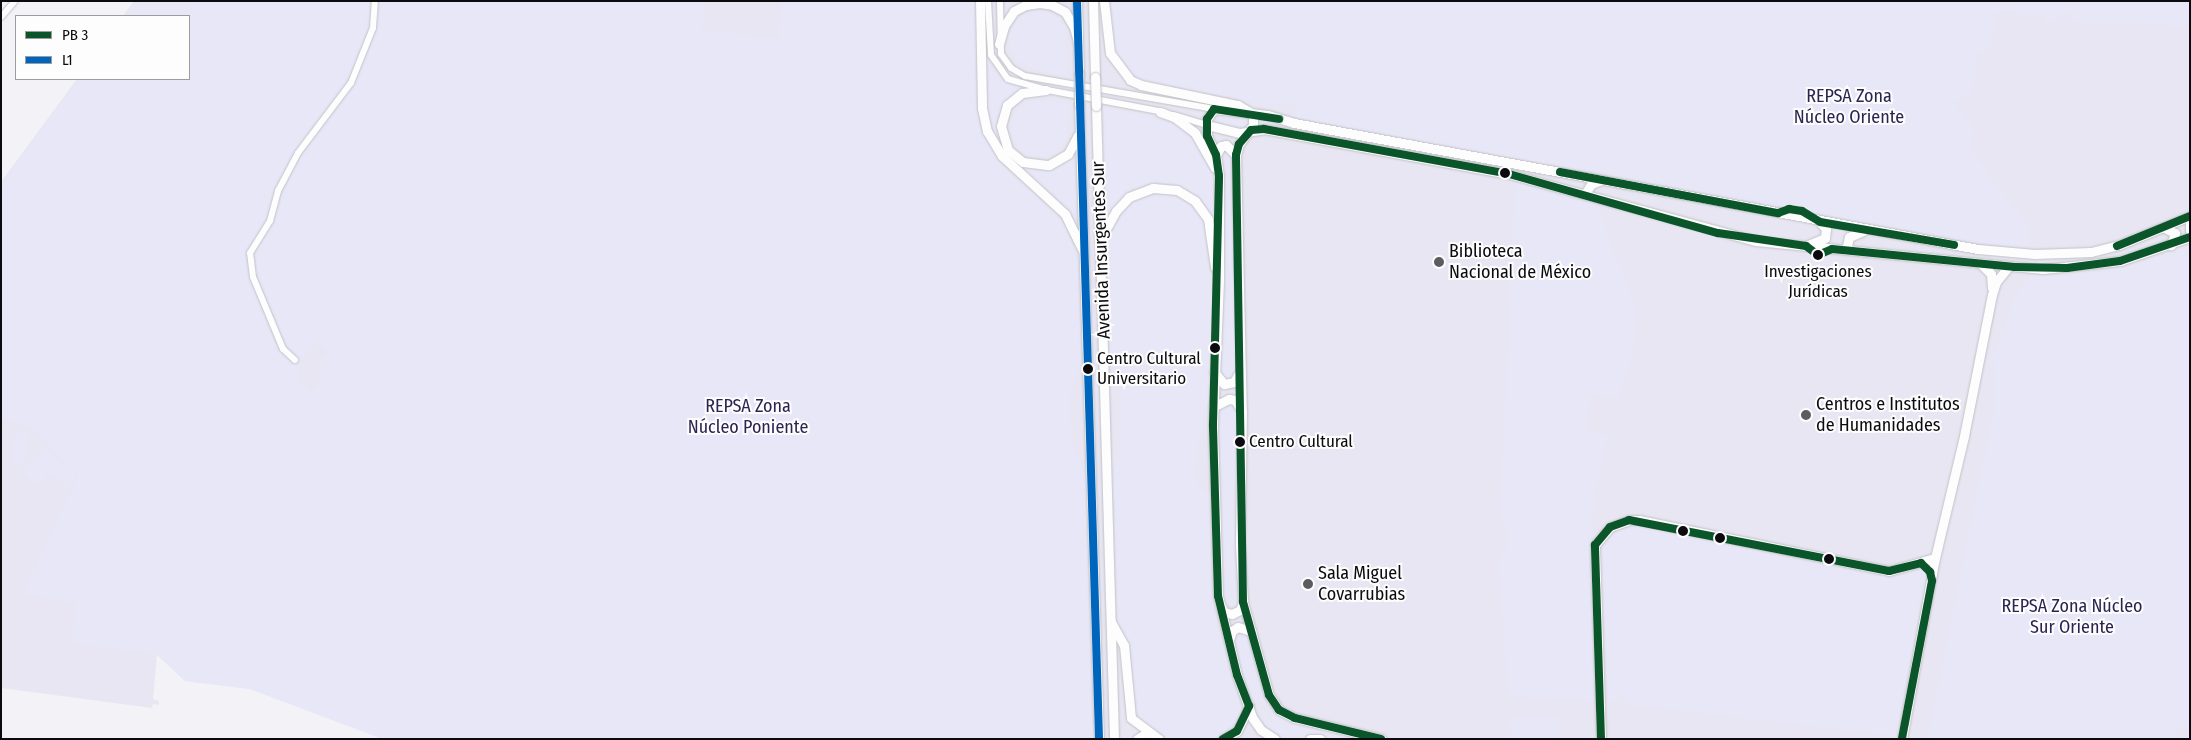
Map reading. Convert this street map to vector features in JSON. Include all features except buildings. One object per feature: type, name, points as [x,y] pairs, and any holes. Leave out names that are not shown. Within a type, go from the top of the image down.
[{"type":"street","points":[[1,17],[15,1]]},
{"type":"street","points":[[295,360],[283,349],[253,277],[250,253],[270,221],[278,192],[298,153],[352,83],[373,28],[375,1]]},
{"type":"street","points":[[980,1],[982,108],[987,131],[1002,156],[1065,214],[1078,237],[1086,265]]},
{"type":"street","points":[[988,1],[988,45],[995,64],[1014,82],[1160,112],[1240,133],[1264,128],[1509,174],[1718,233],[1756,241],[2043,269],[2093,266],[2171,246],[2190,237]]},
{"type":"street","points":[[1000,1],[1000,54],[1011,68],[1025,76],[1253,114],[1820,222],[1978,249],[2062,254],[2119,245],[2190,217],[2190,230]]},
{"type":"street","name":"Avenida Insurgentes Sur","points":[[1077,1],[1099,739]]},
{"type":"street","name":"Avenida Insurgentes Sur","points":[[1093,1],[1114,739]]},
{"type":"street","points":[[1104,1],[1110,53],[1126,76],[1142,85],[1238,105],[1253,114]]},
{"type":"street","points":[[999,44],[1011,15],[1022,6],[1040,3],[1065,12],[1074,27],[1078,42]]},
{"type":"street","points":[[1046,90],[1022,93],[1007,105],[1001,126],[1008,150],[1023,162],[1049,165],[1071,150],[1080,130]]},
{"type":"street","points":[[1214,109],[1209,113],[1207,136],[1216,155],[1219,176],[1219,279],[1213,407],[1219,604],[1248,706],[1262,730],[1275,739]]},
{"type":"street","points":[[1160,112],[1174,117],[1194,133],[1219,176]]},
{"type":"street","points":[[1253,114],[1251,130],[1239,144],[1236,155],[1239,373],[1242,412],[1240,546],[1243,602],[1269,695],[1280,710],[1295,718],[1382,739]]},
{"type":"street","points":[[1216,155],[1221,146],[1226,145],[1236,155]]},
{"type":"street","points":[[1585,194],[1591,184],[1605,180]]},
{"type":"street","points":[[1100,240],[1116,211],[1129,197],[1153,188],[1177,190],[1195,201],[1208,219],[1219,279]]},
{"type":"street","points":[[1806,246],[1824,238],[1826,229],[1820,222]]},
{"type":"street","points":[[2163,227],[2175,232],[2171,246]]},
{"type":"street","points":[[1846,250],[1849,237],[1868,230]]},
{"type":"street","points":[[1981,264],[1991,274],[1992,295]]},
{"type":"street","points":[[1902,739],[1935,558],[1963,442],[1992,295],[1996,282],[2008,267]]},
{"type":"street","points":[[1214,372],[1224,384],[1234,382],[1239,373]]},
{"type":"street","points":[[1213,407],[1229,399],[1235,400],[1242,412]]},
{"type":"street","points":[[1601,739],[1595,545],[1610,527],[1630,520],[1639,520],[1889,571],[1935,558]]},
{"type":"street","points":[[1921,563],[1930,572],[1932,581]]},
{"type":"street","points":[[1219,604],[1224,612],[1232,614],[1240,610],[1243,602]]},
{"type":"street","points":[[1110,620],[1124,645],[1128,709],[1131,718],[1158,739]]},
{"type":"street","points":[[1229,644],[1232,631],[1245,627],[1251,631]]},
{"type":"street","points":[[1223,739],[1237,731],[1248,706]]},
{"type":"street","points":[[1137,739],[1148,732]]},
{"type":"street","points":[[1310,739],[1320,739]]},
{"type":"shaded area","points":[[134,1],[2190,1],[2190,739],[383,739],[250,689],[185,681],[157,655],[153,699],[159,701],[159,705],[153,704],[152,708],[1,688],[1,182],[76,80],[190,80],[190,15],[124,15]]},
{"type":"green space","name":"REPSA Zona Núcleo Poniente","points":[[135,1],[705,1],[702,30],[778,38],[782,1],[975,1],[976,103],[981,131],[999,162],[1059,216],[1069,232],[1076,259],[1082,364],[1070,392],[1071,440],[1085,472],[1093,739],[383,739],[250,689],[185,681],[157,654],[71,643],[76,604],[23,594],[79,474],[30,428],[1,418],[1,186],[78,80],[190,80],[190,15],[125,15]],"holes":[[[318,343],[328,352],[318,362],[325,368],[317,377],[321,381],[311,391],[297,378],[301,373],[295,367]]]},
{"type":"green space","name":"REPSA Zona Núcleo Oriente","points":[[1108,1],[2190,1],[2190,22],[2184,26],[2076,23],[2066,11],[2048,25],[2039,14],[2030,20],[2026,14],[2021,18],[2016,12],[1996,12],[1992,44],[1977,56],[1974,89],[1955,103],[1974,129],[1971,151],[2029,226],[2029,243],[2021,247],[1981,243],[1807,212],[1800,202],[1790,200],[1780,207],[1319,122],[1293,116],[1297,105],[1289,102],[1288,105],[1278,102],[1276,110],[1234,98],[1142,80],[1127,72],[1114,52]]},
{"type":"green space","points":[[1038,10],[1052,13],[1065,27],[1068,77],[1033,69],[1017,59],[1011,49],[1009,37],[1016,20],[1026,13]]},
{"type":"green space","points":[[985,54],[997,75],[1022,88],[1008,98],[997,115],[998,146],[986,109]]},
{"type":"green space","points":[[1037,100],[1070,104],[1066,142],[1057,152],[1044,157],[1032,157],[1021,151],[1012,135],[1011,123],[1016,112],[1025,104]]},
{"type":"green space","points":[[1103,106],[1179,126],[1197,141],[1208,158],[1213,180],[1213,228],[1203,202],[1179,185],[1156,183],[1131,189],[1107,214]]},
{"type":"green space","points":[[1220,114],[1240,117],[1248,123],[1240,128],[1229,127],[1215,119]]},
{"type":"green space","points":[[1230,150],[1237,368],[1236,376],[1227,380],[1219,373],[1222,152]]},
{"type":"green space","points":[[1074,154],[1077,225],[1066,210],[1020,166],[1042,171],[1067,161]]},
{"type":"green space","points":[[1515,182],[1592,203],[1598,209],[1635,305],[1634,346],[1619,399],[1591,395],[1585,431],[1608,435],[1595,494],[1591,546],[1596,701],[1508,697],[1498,559],[1504,554],[1508,533],[1500,515]]},
{"type":"green space","points":[[1154,191],[1189,201],[1202,215],[1207,237],[1212,297],[1208,401],[1197,448],[1196,483],[1210,495],[1211,604],[1242,715],[1235,727],[1212,739],[1169,739],[1134,717],[1130,701],[1129,650],[1118,623],[1113,477],[1121,452],[1120,390],[1109,350],[1107,263],[1113,224],[1121,210],[1132,198]]},
{"type":"green space","name":"REPSA Zona Núcleo Sur Oriente","points":[[2180,247],[2190,259],[2190,727],[2174,729],[2176,739],[1927,739],[1995,404],[1993,355],[2013,300],[2032,275],[2066,276],[2103,271],[2158,257]]},
{"type":"green space","points":[[1219,404],[1235,405],[1240,414],[1236,607],[1223,604],[1220,592]]},
{"type":"green space","points":[[17,430],[31,433],[24,465],[10,462]]},
{"type":"green space","points":[[43,447],[77,474],[70,489],[48,473],[37,485],[22,472]]},
{"type":"green space","points":[[1627,525],[1888,577],[1921,571],[1928,573],[1895,736],[1623,704],[1624,697],[1615,696],[1614,703],[1608,701],[1602,547],[1613,533]]},
{"type":"green space","points":[[1239,630],[1248,632],[1266,698],[1284,719],[1373,739],[1358,739],[1344,734],[1280,735],[1257,719],[1267,712],[1273,725],[1269,704],[1248,696],[1241,680],[1232,636]]},
{"type":"green space","points":[[1559,716],[1560,739],[1511,739],[1510,718]]},
{"type":"transit line","name":"L1","points":[[1077,1],[1099,739]]},
{"type":"transit line","points":[[1223,739],[1237,731],[1249,706],[1237,675],[1218,596],[1213,424],[1219,176],[1216,155],[1207,136],[1207,119],[1214,109],[1279,119]]},
{"type":"transit line","points":[[1381,739],[1295,718],[1279,710],[1269,695],[1243,602],[1236,155],[1239,144],[1251,130],[1264,129],[1509,174],[1718,233],[1806,246],[1818,255],[1832,249],[2015,267],[2067,268],[2120,261],[2190,237]]},
{"type":"transit line","points":[[1560,172],[1778,213],[1789,209],[1802,211],[1820,222],[1954,245]]},
{"type":"transit line","points":[[2117,246],[2190,216]]},
{"type":"transit line","points":[[1601,739],[1595,545],[1610,527],[1629,520],[1889,571],[1921,563],[1930,572],[1932,581],[1902,739]]},
{"type":"place","name":"Investigaciones Jurídicas","points":[[1818,255]]},
{"type":"place","name":"Biblioteca Nacional de México","points":[[1439,262]]},
{"type":"place","name":"Centro Cultural Universitario","points":[[1088,369]]},
{"type":"place","name":"Centros e Institutos de Humanidades","points":[[1806,415]]},
{"type":"place","name":"Centro Cultural","points":[[1240,442]]},
{"type":"place","name":"Sala Miguel Covarrubias","points":[[1308,584]]}]
